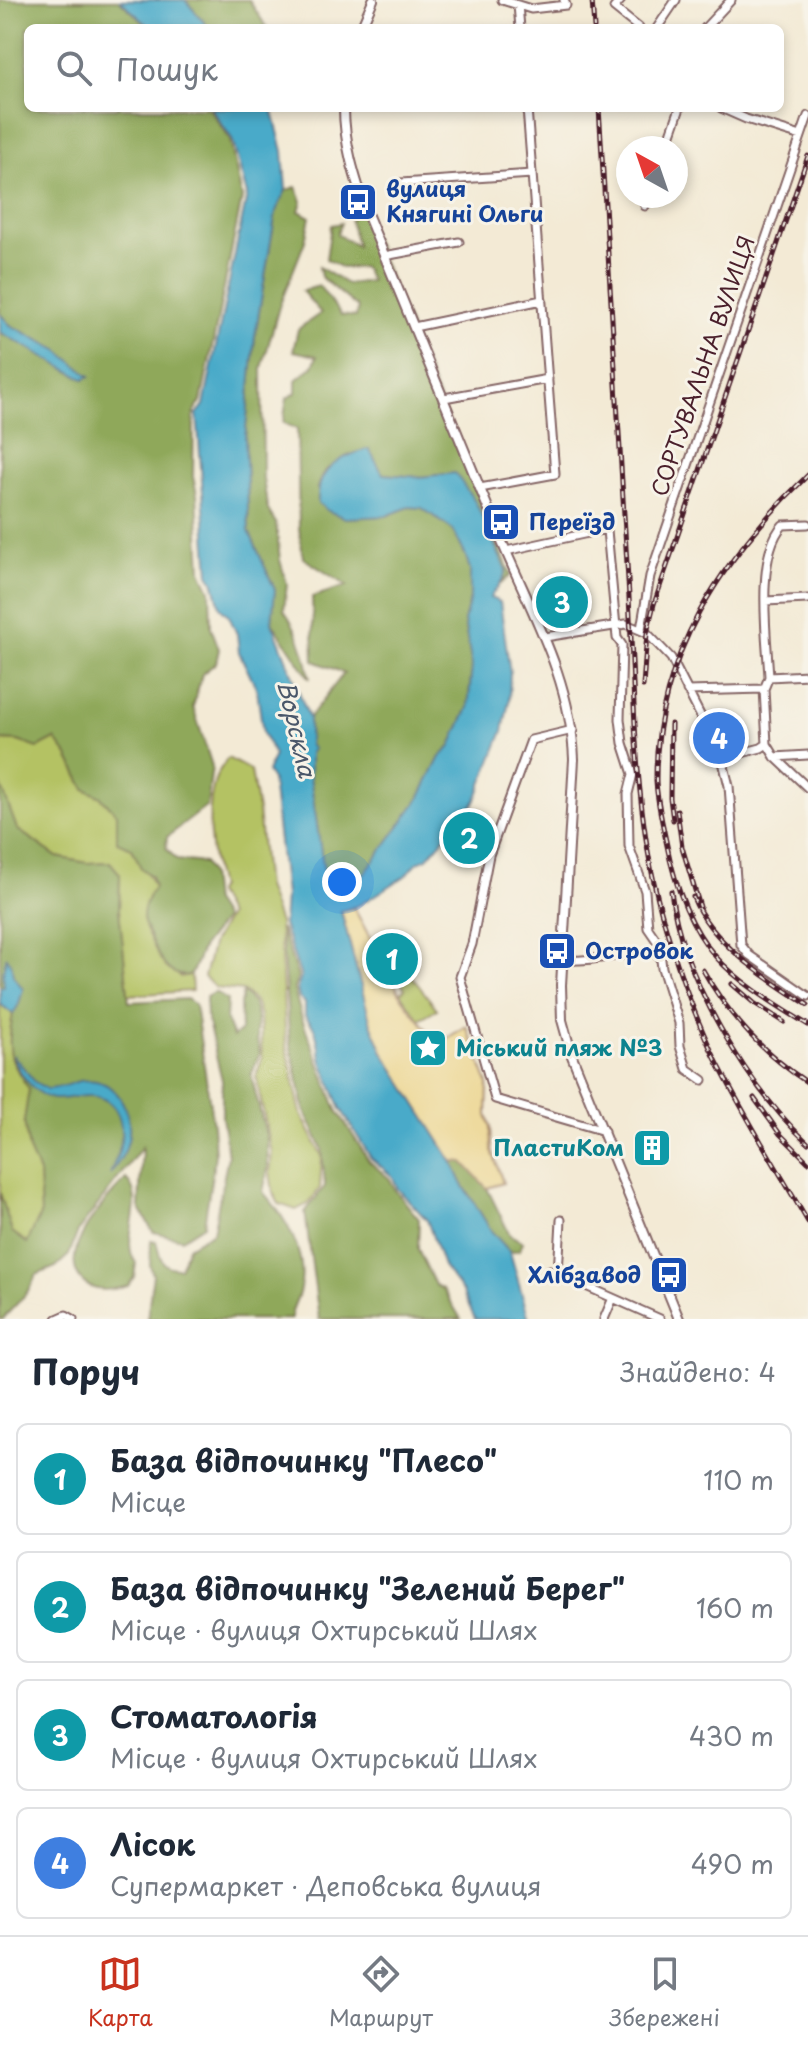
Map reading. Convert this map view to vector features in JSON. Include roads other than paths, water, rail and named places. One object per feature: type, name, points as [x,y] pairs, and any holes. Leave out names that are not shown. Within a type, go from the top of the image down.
[{"type":"main road","points":[[363,24],[373,0]]},
{"type":"main road","points":[[344,112],[351,166],[384,256],[506,551],[537,616],[565,694],[573,730],[574,773],[562,1020],[567,1043],[679,1319]]},
{"type":"street","points":[[502,0],[531,9],[565,2]]},
{"type":"street","points":[[621,0],[614,8],[634,24]]},
{"type":"street","points":[[660,24],[676,0]]},
{"type":"street","points":[[709,24],[731,0]]},
{"type":"street","points":[[518,5],[520,24]]},
{"type":"street","points":[[480,488],[555,474],[527,112]]},
{"type":"street","points":[[670,136],[679,112]]},
{"type":"street","points":[[730,112],[801,136]]},
{"type":"street","name":"СОРТУВАЛЬНА ВУЛИЦЯ","points":[[641,629],[650,576],[808,116]]},
{"type":"street","points":[[401,183],[532,174]]},
{"type":"street","points":[[384,256],[459,242]]},
{"type":"street","points":[[414,327],[542,300]]},
{"type":"street","points":[[444,398],[548,379]]},
{"type":"street","points":[[808,524],[783,525],[777,531],[764,573],[769,677],[764,689],[767,744],[775,757],[808,788]]},
{"type":"street","points":[[506,551],[605,530],[617,638],[622,645],[620,719],[623,743],[633,774],[628,794],[629,846],[645,891],[648,928],[659,944],[687,1069],[703,1080]]},
{"type":"street","points":[[765,601],[808,599]]},
{"type":"street","points":[[537,616],[568,607],[566,601]]},
{"type":"street","points":[[545,637],[626,624],[641,629],[656,640],[671,658],[722,758],[729,786],[741,945],[749,955],[808,996]]},
{"type":"street","points":[[769,677],[808,675]]},
{"type":"street","points":[[687,691],[764,689]]},
{"type":"street","points":[[573,730],[531,740],[491,846],[472,944],[460,977],[495,1099],[604,1131]]},
{"type":"street","points":[[722,758],[767,744]]},
{"type":"street","points":[[775,757],[808,755]]},
{"type":"street","points":[[563,960],[644,952],[659,954]]},
{"type":"street","points":[[558,1274],[561,1220]]},
{"type":"street","points":[[550,1270],[660,1319]]},
{"type":"street","points":[[604,1319],[613,1298]]},
{"type":"street","points":[[57,1319],[66,1315],[73,1319]]},
{"type":"water","points":[[120,0],[185,0],[206,24],[147,24]]},
{"type":"water","name":"Ворскла","points":[[214,112],[273,112],[283,151],[286,190],[276,211],[255,336],[245,438],[249,531],[275,590],[272,622],[309,718],[309,745],[313,749],[310,752],[310,777],[325,880],[332,890],[343,894],[354,888],[419,799],[440,757],[450,748],[468,708],[472,666],[464,621],[470,599],[470,570],[453,530],[422,508],[409,507],[386,516],[345,518],[318,503],[321,481],[340,460],[369,449],[383,474],[420,477],[455,473],[476,503],[506,570],[490,598],[500,602],[510,673],[509,701],[503,731],[475,802],[427,858],[418,862],[405,876],[359,905],[341,911],[371,1024],[383,1052],[452,1161],[492,1232],[510,1252],[529,1319],[475,1319],[462,1291],[443,1266],[427,1220],[397,1188],[393,1177],[371,1158],[341,1109],[322,1062],[315,1029],[305,1016],[305,1003],[299,998],[297,989],[301,977],[283,925],[285,895],[272,780],[267,772],[274,755],[263,733],[257,690],[239,652],[237,634],[229,616],[220,607],[209,574],[197,414],[204,405],[247,195],[232,139]]},
{"type":"water","points":[[0,314],[10,325],[58,350],[90,376],[84,379],[0,332]]},
{"type":"water","points":[[6,957],[23,989],[13,1014],[0,1004]]},
{"type":"water","points":[[13,1055],[35,1082],[47,1089],[96,1081],[114,1090],[125,1107],[129,1128],[126,1148],[110,1175],[120,1149],[121,1132],[116,1110],[99,1097],[46,1097],[28,1082]]},
{"type":"railway","points":[[592,0],[594,24]]},
{"type":"railway","points":[[599,112],[636,746],[652,871],[661,911],[691,1004],[737,1100],[808,1222]]},
{"type":"railway","points":[[643,686],[647,633],[654,604],[808,156]]},
{"type":"railway","points":[[808,475],[748,540],[699,612],[667,692],[659,735],[656,781],[673,872],[706,945],[736,976],[808,1025]]},
{"type":"railway","points":[[671,724],[670,798],[673,820]]},
{"type":"railway","points":[[677,810],[682,847],[700,907]]},
{"type":"railway","points":[[671,891],[688,958],[720,1027],[762,1091],[808,1143]]},
{"type":"railway","points":[[693,897],[701,914],[727,945],[759,972],[808,1005]]},
{"type":"railway","points":[[703,970],[724,1003],[749,1033],[777,1060],[808,1083]]},
{"type":"railway","points":[[732,984],[784,1022]]},
{"type":"railway","points":[[754,1098],[780,1134],[808,1162]]},
{"type":"place","name":"вулиця Княгині Ольги","points":[[358,202]]},
{"type":"place","name":"Переїзд","points":[[501,522]]},
{"type":"place","name":"Стоматологія","points":[[562,602]]},
{"type":"place","name":"Лісок","points":[[719,738]]},
{"type":"place","name":"База відпочинку \"Зелений Берег\"","points":[[469,838]]},
{"type":"place","name":"Островок","points":[[557,951]]},
{"type":"place","name":"База відпочинку \"Плесо\"","points":[[392,959]]},
{"type":"place","name":"Міський пляж №3","points":[[428,1048]]},
{"type":"place","name":"ПластиКом","points":[[652,1148]]},
{"type":"place","name":"Хлібзавод","points":[[669,1275]]}]
